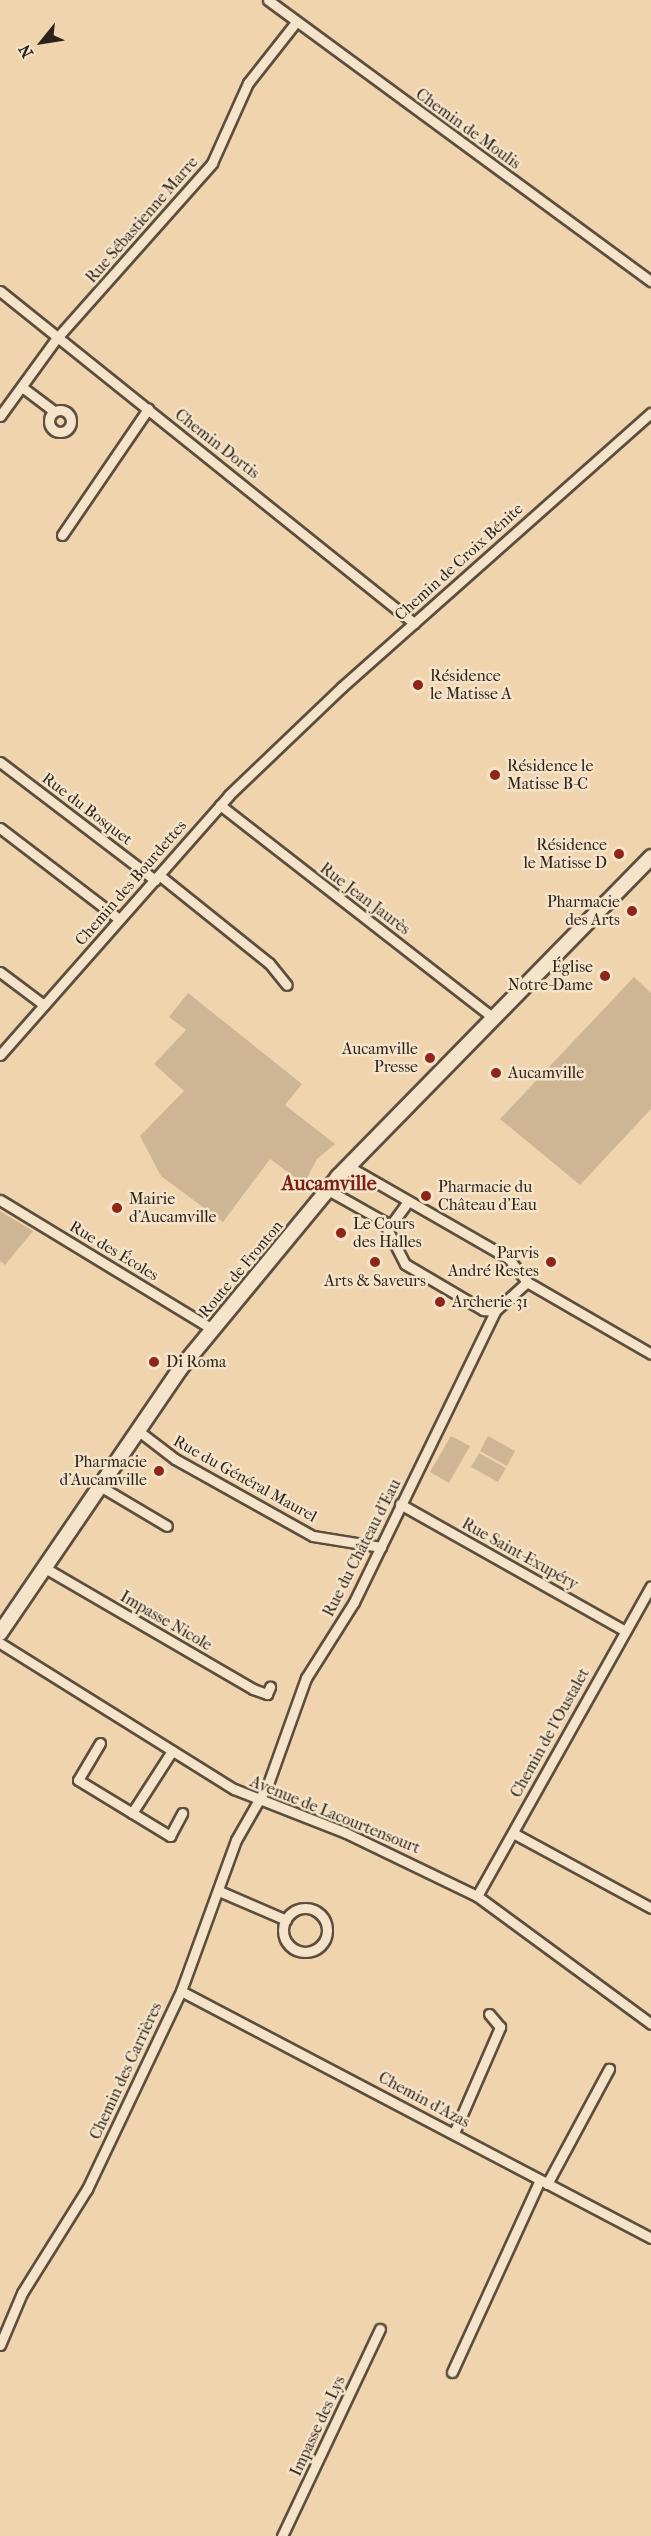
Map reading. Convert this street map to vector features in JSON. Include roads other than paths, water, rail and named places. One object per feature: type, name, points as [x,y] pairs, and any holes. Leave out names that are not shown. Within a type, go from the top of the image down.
[{"type":"main road","name":"Route de Fronton","points":[[0,1633],[136,1429],[212,1329],[348,1166],[547,958],[651,857]]},
{"type":"street","name":"Chemin de Moulis","points":[[268,0],[651,281]]},
{"type":"street","name":"Rue Sébastienne Marre","points":[[0,416],[56,339],[212,163],[248,82],[296,22]]},
{"type":"street","name":"Chemin Dortis","points":[[0,291],[56,339],[148,409],[414,623]]},
{"type":"street","points":[[22,387],[54,411]]},
{"type":"street","points":[[62,535],[148,409]]},
{"type":"street","name":"Chemin de Croix Bénite","points":[[290,736],[651,413]]},
{"type":"street","name":"Chemin des Bourdettes","points":[[0,1055],[220,805],[290,736]]},
{"type":"street","name":"Rue du Bosquet","points":[[0,762],[269,963],[287,985]]},
{"type":"street","name":"Rue Jean Jaurès","points":[[220,805],[491,1016]]},
{"type":"street","points":[[0,828],[119,919]]},
{"type":"street","points":[[0,972],[44,1005]]},
{"type":"street","points":[[348,1166],[508,1258],[527,1282],[651,1354]]},
{"type":"street","points":[[328,1190],[388,1229],[405,1264],[483,1310],[495,1311],[527,1282]]},
{"type":"street","name":"Rue des Écoles","points":[[0,1200],[212,1329]]},
{"type":"street","points":[[388,1229],[408,1201]]},
{"type":"street","name":"Rue du Château d'Eau","points":[[257,1799],[306,1678],[345,1620],[495,1311]]},
{"type":"street","name":"Rue du Général Maurel","points":[[136,1429],[175,1459],[313,1536],[381,1547]]},
{"type":"street","points":[[98,1485],[167,1526]]},
{"type":"street","name":"Rue Saint-Exupéry","points":[[400,1504],[625,1631]]},
{"type":"street","name":"Impasse Nicole","points":[[45,1568],[253,1689],[267,1694],[270,1687]]},
{"type":"street","name":"Chemin de l'Oustalet","points":[[477,1896],[651,1586]]},
{"type":"street","name":"Avenue de Lacourtensourt","points":[[0,1643],[172,1751],[257,1799],[346,1833],[477,1896],[651,2024]]},
{"type":"street","points":[[100,1743],[78,1780],[170,1836],[182,1813]]},
{"type":"street","points":[[132,1813],[172,1751]]},
{"type":"street","name":"Chemin des Carrières","points":[[0,2345],[22,2293],[87,2189],[181,1991],[257,1799]]},
{"type":"street","points":[[513,1833],[651,1908]]},
{"type":"street","points":[[219,1891],[286,1920]]},
{"type":"street","points":[[312,1909],[326,1923],[324,1942],[317,1949],[298,1951],[284,1938],[286,1920],[293,1911],[312,1909]]},
{"type":"street","name":"Chemin d'Azas","points":[[181,1991],[651,2238]]},
{"type":"street","points":[[454,2133],[500,2027],[489,2014]]},
{"type":"street","points":[[452,2372],[544,2182],[609,2069]]},
{"type":"street","name":"Impasse des Lys","points":[[282,2536],[380,2329]]},
{"type":"place","name":"Résidence le Matisse A","points":[[418,685]]},
{"type":"place","name":"Résidence le Matisse B-C","points":[[495,775]]},
{"type":"place","name":"Résidence le Matisse D","points":[[619,854]]},
{"type":"place","name":"Pharmacie des Arts","points":[[632,911]]},
{"type":"place","name":"Église Notre-Dame","points":[[605,976]]},
{"type":"place","name":"Aucamville Presse","points":[[430,1058]]},
{"type":"place","name":"Aucamville","points":[[496,1073]]},
{"type":"place","name":"Pharmacie du Château d'Eau","points":[[426,1196]]},
{"type":"place","name":"Mairie d'Aucamville","points":[[117,1208]]},
{"type":"place","name":"Le Cours des Halles","points":[[341,1233]]},
{"type":"place","name":"Arts & Saveurs","points":[[375,1262]]},
{"type":"place","name":"Parvis André Restes","points":[[551,1262]]},
{"type":"place","name":"Archerie 31","points":[[440,1302]]},
{"type":"place","name":"Di Roma","points":[[154,1362]]},
{"type":"place","name":"Pharmacie d'Aucamville","points":[[159,1471]]},
{"type":"district","name":"Aucamville","points":[[329,1183]]}]
